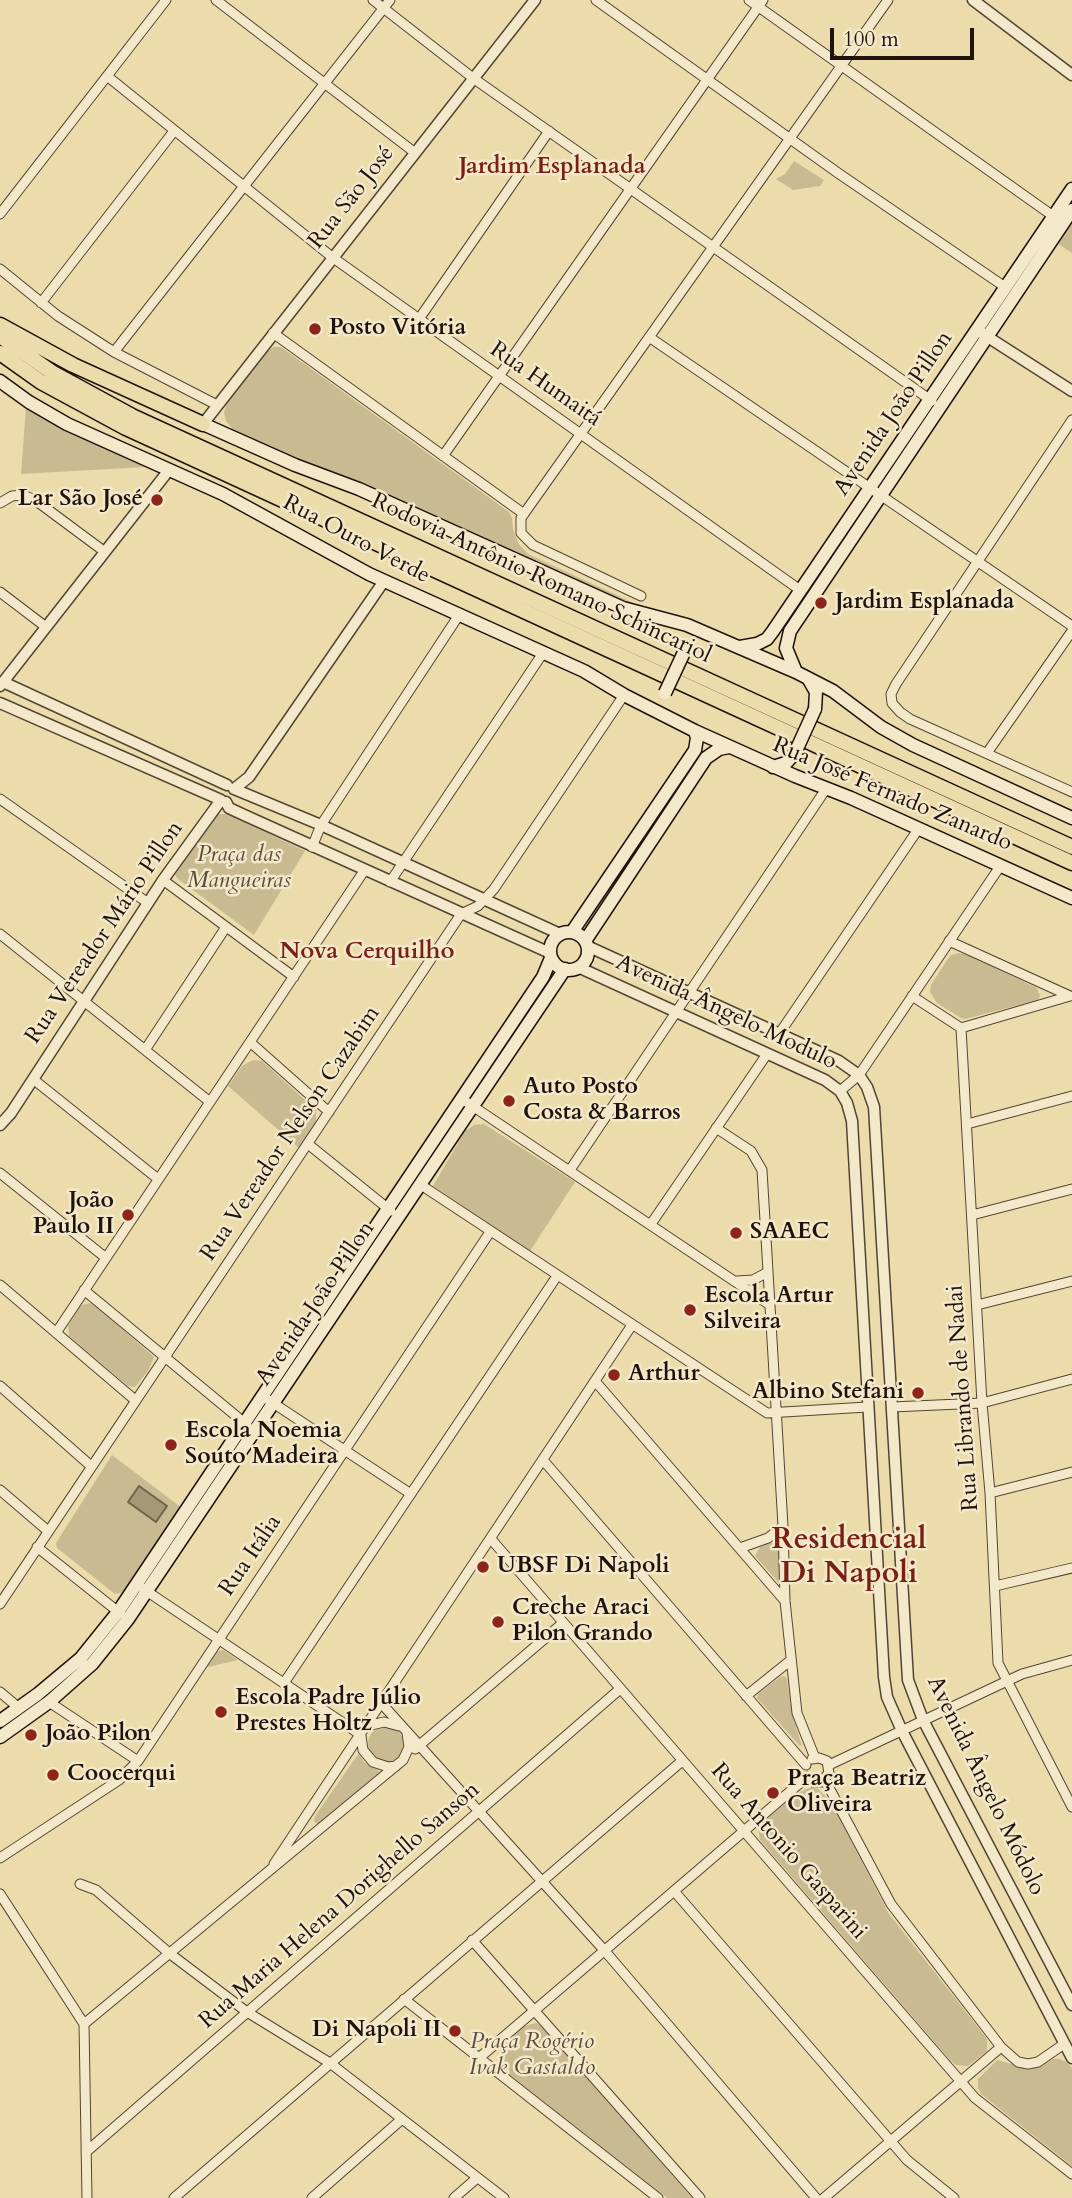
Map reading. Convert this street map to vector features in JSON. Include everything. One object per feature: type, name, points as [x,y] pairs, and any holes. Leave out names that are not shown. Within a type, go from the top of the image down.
[{"type":"highway","points":[[0,324],[73,365],[203,424]]},
{"type":"highway","name":"Rodovia Antônio Romano Schincariol","points":[[0,336],[53,373],[114,407],[1072,847]]},
{"type":"highway","name":"Rodovia Antônio Romano Schincariol","points":[[0,353],[41,382],[126,428],[1072,863]]},
{"type":"main road","name":"Avenida João Pillon","points":[[982,333],[1005,287],[1072,189]]},
{"type":"main road","name":"Avenida João Pillon","points":[[802,675],[786,648],[790,631],[874,493],[982,333],[1072,210]]},
{"type":"main road","name":"Rua Ouro Verde","points":[[0,382],[55,418],[240,502],[384,581],[584,671],[695,732]]},
{"type":"main road","points":[[203,424],[359,489],[623,608],[687,625],[802,675],[912,745],[1072,818]]},
{"type":"main road","name":"Avenida João Pillon","points":[[740,647],[767,639],[800,590],[874,493]]},
{"type":"main road","points":[[668,718],[664,706],[665,693],[686,648],[697,638],[711,634]]},
{"type":"main road","points":[[773,767],[786,763],[794,753],[815,709],[816,692],[802,675]]},
{"type":"main road","points":[[695,732],[695,750],[566,933],[553,940],[551,956],[556,965],[571,968],[587,956],[586,943],[706,758],[719,749],[729,747]]},
{"type":"main road","name":"Rua José Fernado Zanardo","points":[[695,732],[851,798],[1072,898]]},
{"type":"main road","points":[[566,933],[586,943]]},
{"type":"main road","name":"Avenida João Pillon","points":[[269,1400],[389,1209],[543,977],[551,956]]},
{"type":"main road","name":"Avenida João Pillon","points":[[0,1737],[49,1702],[92,1664],[269,1400],[400,1217],[571,968]]},
{"type":"main road","name":"Avenida João Pillon","points":[[0,1721],[80,1658],[123,1616]]},
{"type":"street","points":[[0,214],[166,0]]},
{"type":"street","points":[[373,0],[387,4],[473,78],[935,403]]},
{"type":"street","name":"Rua São José","points":[[203,424],[535,0]]},
{"type":"street","points":[[596,0],[1005,287]]},
{"type":"street","points":[[749,0],[761,3],[841,66],[1053,216]]},
{"type":"street","points":[[641,596],[526,541],[520,529],[524,514],[888,0]]},
{"type":"street","points":[[973,0],[1072,75]]},
{"type":"street","points":[[219,1],[323,85],[414,152]]},
{"type":"street","points":[[443,456],[761,3]]},
{"type":"street","points":[[114,352],[387,4]]},
{"type":"street","name":"Rua Humaitá","points":[[107,76],[332,257],[800,590]]},
{"type":"street","points":[[41,303],[174,131]]},
{"type":"street","points":[[419,318],[549,131]]},
{"type":"street","points":[[0,269],[41,303],[114,352],[217,405]]},
{"type":"street","points":[[273,333],[524,514]]},
{"type":"street","points":[[982,333],[1072,391]]},
{"type":"street","points":[[649,337],[1072,629],[987,753]]},
{"type":"street","points":[[1072,420],[891,694],[892,703],[910,719],[1072,792]]},
{"type":"street","points":[[169,470],[2,684],[485,900],[566,933]]},
{"type":"street","points":[[0,503],[12,496],[23,495],[35,500],[105,552]]},
{"type":"street","points":[[231,787],[249,777],[384,581]]},
{"type":"street","points":[[0,592],[46,627]]},
{"type":"street","points":[[313,847],[321,825],[459,615]]},
{"type":"street","points":[[390,882],[544,653]]},
{"type":"street","points":[[11,672],[28,694]]},
{"type":"street","name":"Rua Vereador Nelson Cazabim","points":[[2,1597],[461,914],[485,900],[624,695]]},
{"type":"street","points":[[0,703],[223,801],[229,808],[551,956]]},
{"type":"street","name":"Rua Vereador Mário Pillon","points":[[0,1125],[163,880],[223,801],[219,791],[231,787]]},
{"type":"street","points":[[570,1170],[826,789]]},
{"type":"street","points":[[0,799],[148,903]]},
{"type":"street","points":[[779,1034],[919,828]]},
{"type":"street","points":[[840,1091],[859,1075],[1001,865]]},
{"type":"street","points":[[56,1332],[364,871]]},
{"type":"street","points":[[163,880],[294,976]]},
{"type":"street","points":[[145,1050],[226,927]]},
{"type":"street","points":[[0,933],[210,1102]]},
{"type":"street","points":[[949,941],[1071,996]]},
{"type":"street","name":"Avenida Ângelo Modulo","points":[[586,943],[689,993],[839,1060],[859,1075],[867,1087],[874,1107],[892,1407]]},
{"type":"street","name":"Avenida Ângelo Modulo","points":[[571,968],[676,1012],[825,1080],[840,1091],[847,1103],[852,1121],[884,1677],[887,1697],[902,1731]]},
{"type":"street","points":[[912,996],[961,1028],[1071,996]]},
{"type":"street","name":"Rua Librando de Nadai","points":[[961,1028],[998,1663],[1072,1807]]},
{"type":"street","points":[[250,1042],[329,1112]]},
{"type":"street","points":[[651,1224],[766,1054]]},
{"type":"street","points":[[33,1079],[158,1179]]},
{"type":"street","points":[[967,1124],[1072,1096]]},
{"type":"street","points":[[462,1099],[770,1305]]},
{"type":"street","points":[[716,1128],[751,1151],[762,1170],[785,1601],[797,1713],[815,1758]]},
{"type":"street","points":[[308,1144],[400,1217]]},
{"type":"street","points":[[0,1173],[106,1258]]},
{"type":"street","points":[[421,1185],[767,1413],[867,1407]]},
{"type":"street","points":[[972,1215],[1072,1189]]},
{"type":"street","name":"Rua Itália","points":[[0,1858],[119,1780],[138,1760],[490,1232]]},
{"type":"street","points":[[734,1280],[753,1280],[768,1272]]},
{"type":"street","points":[[285,1683],[557,1276]]},
{"type":"street","points":[[977,1305],[1072,1281]]},
{"type":"street","points":[[0,1285],[135,1401]]},
{"type":"street","points":[[84,1290],[250,1428]]},
{"type":"street","points":[[274,1864],[632,1325]]},
{"type":"street","points":[[866,1373],[890,1371]]},
{"type":"street","points":[[892,1407],[982,1403],[1072,1379]]},
{"type":"street","points":[[595,1381],[785,1601]]},
{"type":"street","points":[[0,1386],[91,1466]]},
{"type":"street","points":[[269,1400],[411,1494]]},
{"type":"street","name":"Avenida Ângelo Módolo","points":[[892,1407],[908,1680],[923,1720],[1072,2005]]},
{"type":"street","points":[[870,1438],[893,1437]]},
{"type":"street","points":[[543,1460],[806,1765],[807,1777]]},
{"type":"street","points":[[990,1493],[1072,1472]]},
{"type":"street","points":[[0,1490],[48,1531]]},
{"type":"street","points":[[740,1548],[768,1538],[783,1526]]},
{"type":"street","name":"Rua Antonio Gasparini","points":[[491,1539],[975,2098],[1072,2174]]},
{"type":"street","points":[[37,1548],[123,1616]]},
{"type":"street","points":[[995,1586],[1072,1568]]},
{"type":"street","points":[[142,1588],[285,1683],[364,1730]]},
{"type":"street","points":[[84,2024],[563,1623]]},
{"type":"street","points":[[746,1696],[791,1660]]},
{"type":"street","points":[[829,1765],[1022,1674],[1072,1660]]},
{"type":"street","name":"Rua Maria Helena Dorighello Sanson","points":[[86,2152],[620,1689]]},
{"type":"street","points":[[0,1692],[22,1706],[29,1717]]},
{"type":"street","points":[[49,1702],[138,1760]]},
{"type":"street","points":[[382,1704],[604,1951],[816,2198]]},
{"type":"street","points":[[364,1730],[384,1722],[404,1729]]},
{"type":"street","points":[[399,1763],[409,1746],[404,1729]]},
{"type":"street","points":[[364,1730],[361,1743],[367,1757],[380,1766],[399,1763]]},
{"type":"street","name":"Avenida Ângelo Módolo","points":[[902,1731],[1072,2058]]},
{"type":"street","points":[[806,1765],[815,1758],[823,1759],[829,1765],[825,1780],[817,1783],[807,1777]]},
{"type":"street","points":[[174,2198],[682,1761]]},
{"type":"street","points":[[479,2058],[807,1777]]},
{"type":"street","points":[[825,1780],[891,1904],[1001,2047],[1018,2062],[1028,2064],[1038,2062],[1065,2045]]},
{"type":"street","points":[[80,1884],[96,1890],[169,1953],[247,2012],[330,2063],[504,2198]]},
{"type":"street","points":[[674,1891],[890,2142],[907,2160],[954,2198]]},
{"type":"street","points":[[0,1894],[84,2024],[87,2198]]},
{"type":"street","points":[[472,1940],[700,2198]]},
{"type":"street","points":[[404,1999],[659,2198]]},
{"type":"street","points":[[824,2198],[1001,2047]]},
{"type":"street","points":[[312,2198],[402,2119]]},
{"type":"street","points":[[454,2198],[477,2178]]},
{"type":"green space","points":[[794,161],[824,180],[820,186],[793,190],[776,179],[785,174]]},
{"type":"green space","points":[[1072,220],[1072,253],[1057,243]]},
{"type":"green space","points":[[281,347],[509,512],[518,543],[528,554],[638,605],[608,595],[235,432],[226,421],[224,412],[227,403],[268,350]]},
{"type":"green space","points":[[26,408],[63,429],[145,467],[21,474]]},
{"type":"green space","name":"Praça das Mangueiras","points":[[227,814],[305,851],[254,935],[175,875],[211,817]]},
{"type":"green space","points":[[959,953],[1037,988],[1040,996],[1038,1000],[961,1018],[937,1003],[930,992],[931,985],[947,960],[951,955]]},
{"type":"green space","points":[[253,1060],[262,1061],[316,1110],[316,1123],[299,1148],[228,1086],[242,1066]]},
{"type":"green space","points":[[484,1124],[575,1182],[530,1251],[433,1186],[465,1131],[474,1125]]},
{"type":"green space","points":[[90,1303],[154,1357],[148,1371],[135,1387],[128,1386],[69,1336],[68,1326],[78,1309]]},
{"type":"green space","points":[[112,1455],[182,1508],[125,1592],[115,1594],[57,1548],[56,1543]]},
{"type":"green space","points":[[770,1542],[779,1548],[780,1584],[755,1556],[760,1547]]},
{"type":"green space","points":[[223,1650],[238,1660],[204,1668],[215,1652]]},
{"type":"green space","points":[[784,1676],[787,1679],[792,1714],[802,1746],[757,1698],[758,1694]]},
{"type":"green space","points":[[386,1726],[399,1731],[404,1744],[399,1757],[386,1762],[373,1757],[368,1744],[373,1731]]},
{"type":"green space","points":[[359,1753],[364,1762],[380,1772],[319,1824],[316,1823],[315,1816]]},
{"type":"green space","points":[[812,1787],[830,1800],[889,1914],[987,2039],[987,2051],[968,2066],[956,2065],[950,2060],[760,1840],[758,1829],[762,1823],[797,1793]]},
{"type":"green space","name":"Praça Rogério Ivak Gastaldo","points":[[536,2023],[548,2031],[692,2198],[667,2198],[500,2067],[500,2048],[524,2026]]},
{"type":"green space","points":[[1053,2059],[1067,2062],[1072,2068],[1072,2166],[981,2094],[978,2088],[978,2079],[997,2060],[1029,2069],[1042,2066]]},
{"type":"shaded area","points":[[139,1486],[167,1506],[156,1522],[128,1502]]},
{"type":"place","name":"Posto Vitória","points":[[315,329]]},
{"type":"place","name":"Lar São José","points":[[157,500]]},
{"type":"place","name":"Jardim Esplanada","points":[[821,603]]},
{"type":"place","name":"Auto Posto Costa & Barros","points":[[509,1101]]},
{"type":"place","name":"João Paulo II","points":[[128,1215]]},
{"type":"place","name":"SAAEC","points":[[736,1233]]},
{"type":"place","name":"Escola Artur Silveira","points":[[690,1310]]},
{"type":"place","name":"Arthur","points":[[614,1375]]},
{"type":"place","name":"Albino Stefani","points":[[918,1393]]},
{"type":"place","name":"Escola Noemia Souto Madeira","points":[[171,1445]]},
{"type":"place","name":"UBSF Di Napoli","points":[[483,1567]]},
{"type":"place","name":"Creche Araci Pilon Grando","points":[[498,1622]]},
{"type":"place","name":"Escola Padre Júlio Prestes Holtz","points":[[221,1712]]},
{"type":"place","name":"João Pilon","points":[[31,1735]]},
{"type":"place","name":"Coocerqui","points":[[53,1775]]},
{"type":"place","name":"Praça Beatriz Oliveira","points":[[773,1793]]},
{"type":"place","name":"Di Napoli II","points":[[455,2031]]},
{"type":"district","name":"Jardim Esplanada","points":[[552,167]]},
{"type":"district","name":"Nova Cerquilho","points":[[367,952]]},
{"type":"district","name":"Residencial Di Napoli","points":[[849,1558]]}]
